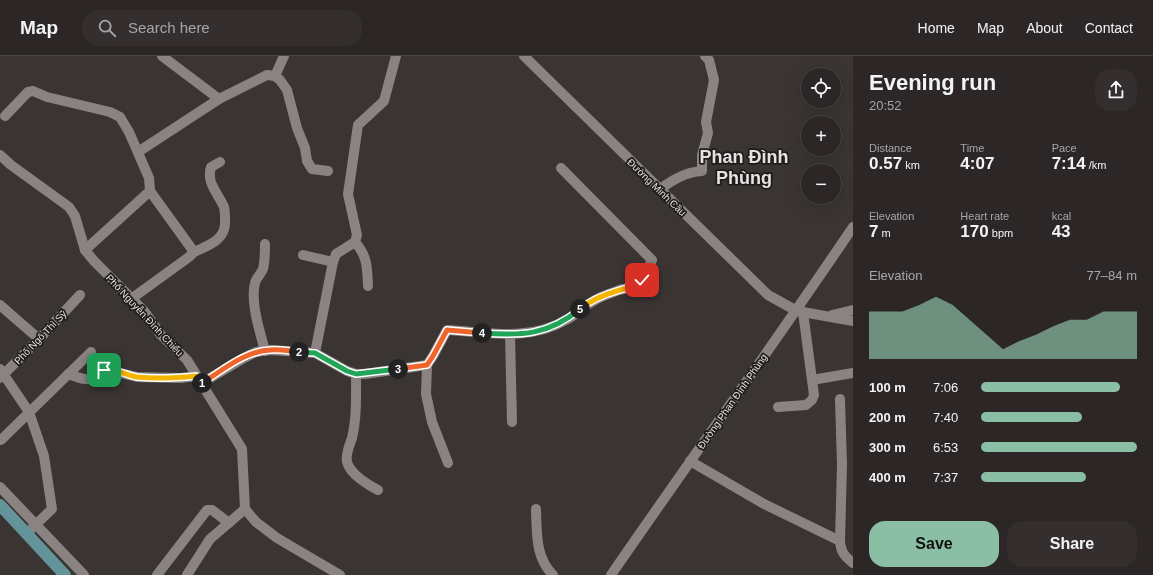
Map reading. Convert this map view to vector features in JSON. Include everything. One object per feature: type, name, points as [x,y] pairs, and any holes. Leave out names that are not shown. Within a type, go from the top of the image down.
[{"type":"main road","points":[[0,505],[65,575]]},
{"type":"street","points":[[162,56],[219,98]]},
{"type":"street","points":[[275,76],[284,56]]},
{"type":"street","points":[[368,286],[366,262],[362,251],[356,242],[357,236],[348,194],[358,125],[384,100],[396,56]]},
{"type":"street","name":"Đường Minh Cầu","points":[[524,56],[768,295],[800,311]]},
{"type":"street","points":[[660,189],[684,175],[702,171],[702,155],[708,133],[706,122],[714,80],[709,60],[705,56]]},
{"type":"street","points":[[138,152],[219,98],[267,76],[275,76],[287,90],[291,110],[305,148],[309,165],[312,169],[328,171]]},
{"type":"street","points":[[5,116],[28,92],[33,91],[48,97],[110,112],[120,117],[129,132],[149,178],[150,191],[194,252]]},
{"type":"street","name":"Phố Nguyễn Đình Chiểu","points":[[0,155],[11,165],[69,207],[75,216],[85,250],[130,299],[144,311],[161,335],[188,360],[198,380],[242,449],[246,510]]},
{"type":"street","points":[[130,299],[194,252],[208,246],[223,234],[225,230],[225,209],[211,184],[209,173],[211,167],[220,162]]},
{"type":"street","points":[[448,463],[432,422],[426,394],[427,365],[447,330],[510,335],[528,334],[543,330],[566,321],[599,298],[619,290],[634,287],[642,280],[652,260],[561,168]]},
{"type":"street","points":[[85,250],[150,191]]},
{"type":"street","name":"Đường Phan Đình Phùng","points":[[611,575],[690,461],[800,311],[853,227]]},
{"type":"street","points":[[315,353],[333,262],[336,254],[356,242]]},
{"type":"street","points":[[265,244],[262,270],[255,283],[254,305],[265,351]]},
{"type":"street","points":[[303,255],[333,262]]},
{"type":"street","name":"Phố Ngô Thì Sỹ","points":[[1,374],[39,339],[80,295]]},
{"type":"street","points":[[0,305],[39,339]]},
{"type":"street","points":[[828,316],[853,310]]},
{"type":"street","points":[[778,406],[806,405],[812,400],[814,395],[800,311],[853,321]]},
{"type":"street","points":[[510,335],[512,422]]},
{"type":"street","points":[[68,374],[89,380],[93,379],[104,370],[108,370],[137,377],[198,380],[256,352],[270,350],[315,353],[347,371],[356,374],[427,365]]},
{"type":"street","points":[[1,440],[90,352]]},
{"type":"street","points":[[812,380],[853,373]]},
{"type":"street","points":[[1,374],[29,412],[44,456],[52,507],[51,511],[26,534]]},
{"type":"street","points":[[356,374],[356,410],[346,460],[358,477],[378,490]]},
{"type":"street","points":[[840,399],[842,465],[840,541],[842,553],[853,563]]},
{"type":"street","points":[[690,461],[764,504],[840,541]]},
{"type":"street","points":[[0,487],[84,575]]},
{"type":"street","points":[[536,509],[538,547],[541,558],[553,575]]},
{"type":"street","points":[[157,575],[207,510],[212,510],[229,523]]},
{"type":"street","points":[[187,575],[210,539],[246,510],[256,522],[277,538],[340,575]]},
{"type":"district","name":"Phan Đình Phùng","points":[[744,167]]},
{"type":"route","points":[[104,370],[117,371],[137,377],[181,378],[196,376],[200,384],[256,352],[270,350],[315,353],[347,371],[356,374],[427,365],[447,330],[510,335],[528,334],[566,321],[599,298],[619,290],[634,287],[642,280]]}]
